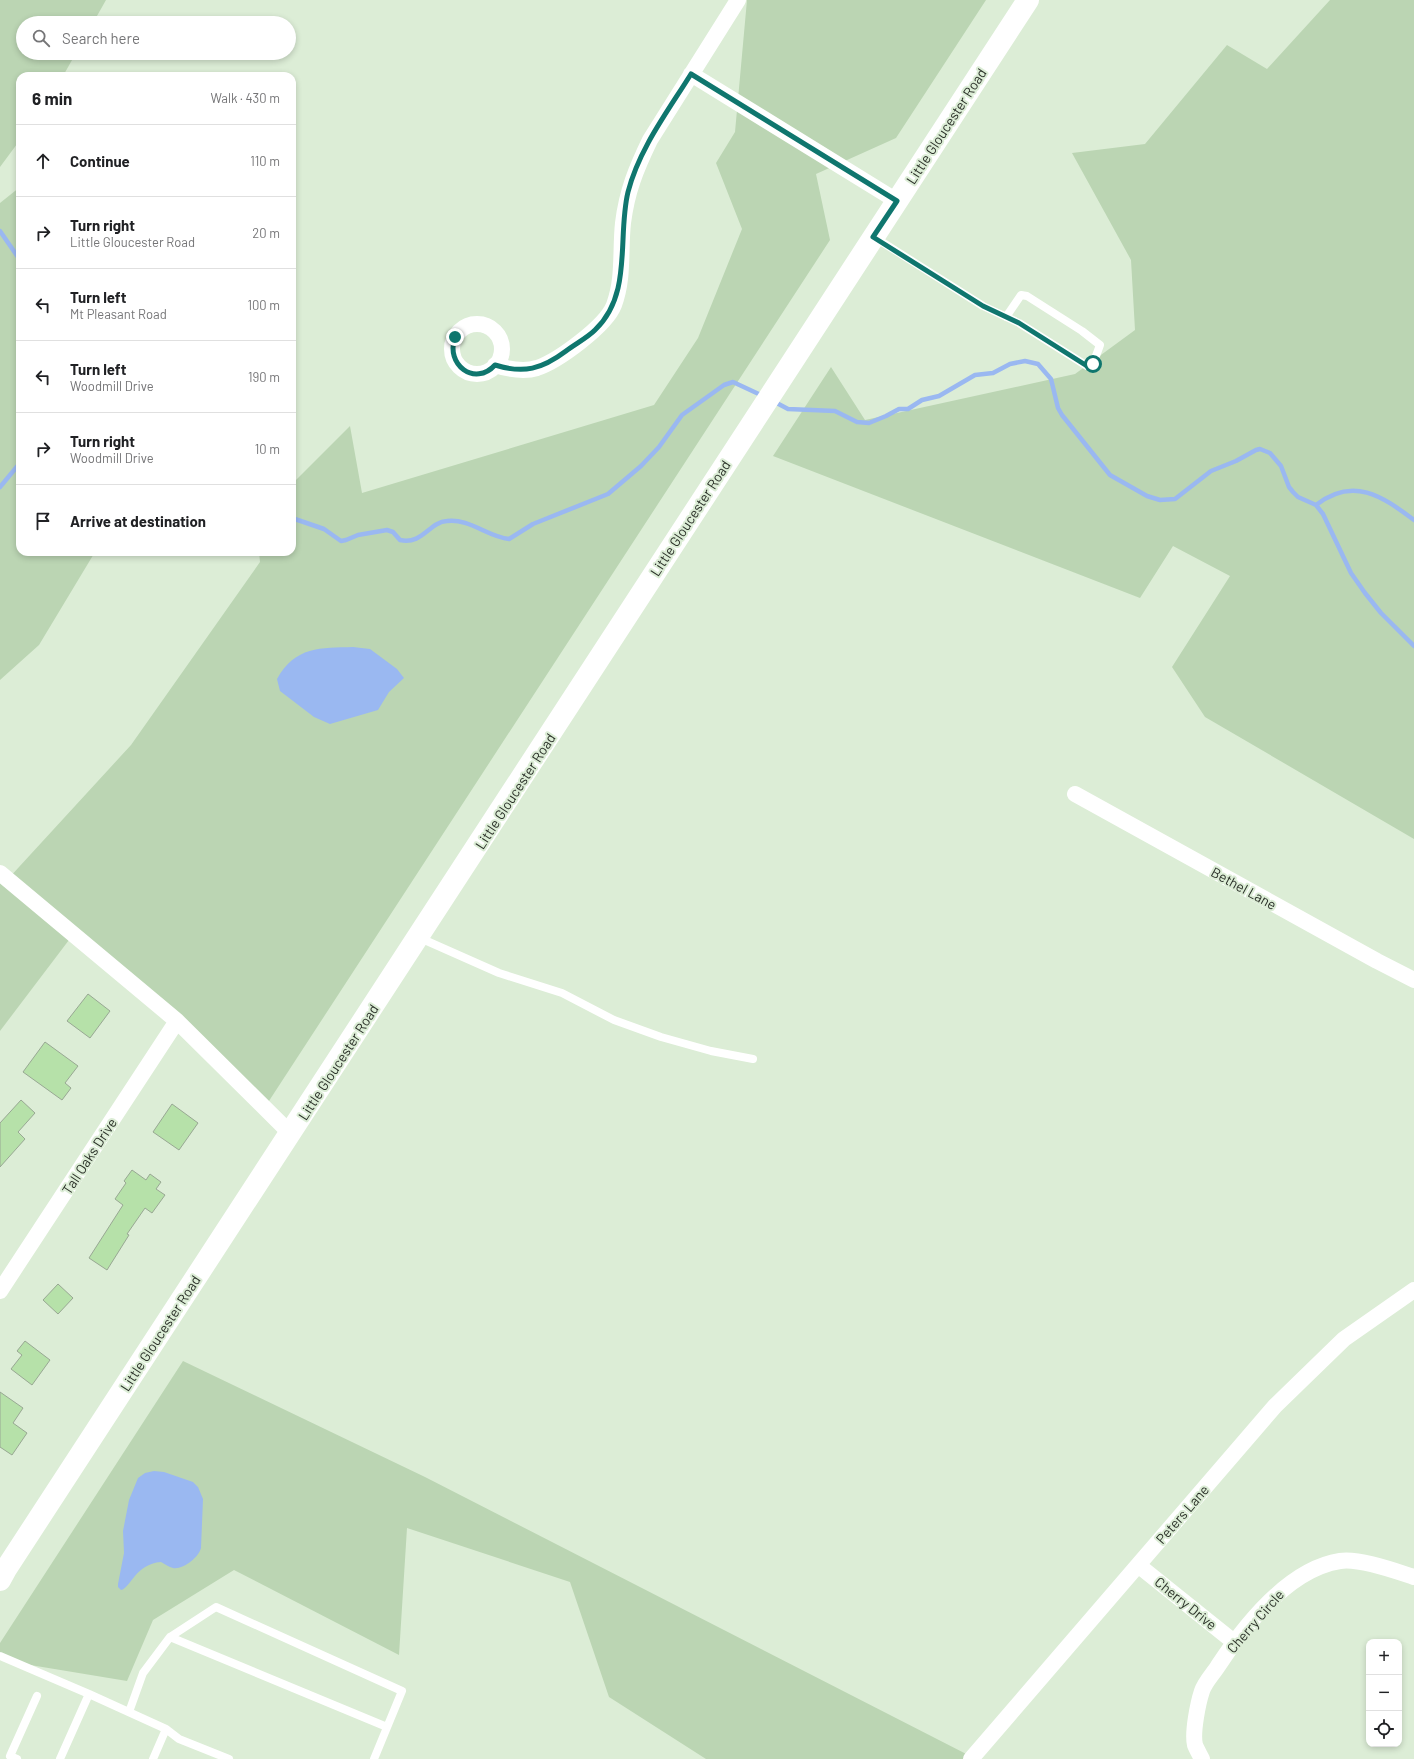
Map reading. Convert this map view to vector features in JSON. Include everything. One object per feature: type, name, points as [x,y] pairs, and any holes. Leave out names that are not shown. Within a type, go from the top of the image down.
[{"type":"street","points":[[495,365],[526,370],[538,368],[558,357],[596,330],[613,306],[622,272],[623,225],[628,191],[639,163],[650,140],[738,0]]},
{"type":"street","name":"Little Gloucester Road","points":[[2,1571],[292,1134],[1028,0]]},
{"type":"street","points":[[691,74],[897,201]]},
{"type":"street","name":"Bethel Lane","points":[[1075,794],[1414,980]]},
{"type":"street","points":[[0,873],[177,1021],[292,1134]]},
{"type":"street","name":"Tall Oaks Drive","points":[[0,1291],[177,1021]]},
{"type":"street","name":"Peters Lane","points":[[971,1759],[1275,1406],[1344,1339],[1414,1290]]},
{"type":"street","name":"Cherry Circle","points":[[1202,1759],[1195,1745],[1197,1709],[1203,1689],[1234,1642],[1280,1591],[1300,1577],[1319,1567],[1341,1560],[1371,1564],[1414,1577]]},
{"type":"street","name":"Cherry Drive","points":[[1138,1565],[1234,1642]]},
{"type":"lane","points":[[873,237],[983,306],[1006,317],[1019,323],[1087,366],[1093,364],[1100,345],[1082,331],[1027,296],[1021,295],[1006,317]]},
{"type":"lane","points":[[419,938],[499,973],[562,993],[614,1020],[662,1037],[710,1051],[753,1060]]},
{"type":"lane","points":[[129,1712],[143,1673],[170,1637],[216,1607],[402,1691],[374,1759]]},
{"type":"lane","points":[[170,1637],[387,1727]]},
{"type":"lane","points":[[0,1656],[166,1729],[179,1739],[229,1759]]},
{"type":"lane","points":[[60,1759],[89,1694]]},
{"type":"lane","points":[[17,1759],[10,1756],[36,1696]]},
{"type":"lane","points":[[153,1759],[166,1729]]},
{"type":"green space","points":[[0,0],[106,0],[97,16],[16,16],[16,60],[72,60],[65,72],[16,72],[16,145],[0,167]]},
{"type":"green space","points":[[747,0],[986,0],[896,138],[816,174],[830,240],[267,1104],[72,936],[0,1031],[0,873],[8,879],[131,745],[260,562],[259,556],[296,556],[296,480],[350,426],[362,493],[654,405],[698,338],[742,229],[716,163],[735,132]]},
{"type":"green space","points":[[1330,0],[1414,0],[1414,839],[1205,717],[1172,667],[1230,576],[1173,546],[1140,598],[773,456],[831,367],[865,420],[1075,374],[1135,330],[1131,260],[1072,153],[1145,144],[1227,45],[1267,69]]},
{"type":"green space","points":[[16,190],[16,556],[93,556],[39,645],[0,680],[0,203]]},
{"type":"green space","points":[[183,1361],[425,1477],[976,1759],[706,1759],[609,1697],[570,1582],[407,1528],[399,1655],[234,1570],[153,1620],[127,1681],[0,1660],[0,1643]]},
{"type":"water","points":[[353,647],[370,649],[397,669],[404,678],[389,692],[378,710],[330,724],[314,717],[280,691],[277,679],[284,668],[292,660],[310,651]]},
{"type":"water","points":[[154,1471],[164,1472],[193,1482],[198,1487],[203,1499],[200,1552],[194,1559],[181,1567],[173,1568],[161,1562],[145,1567],[125,1588],[121,1590],[118,1587],[118,1584],[124,1553],[123,1531],[129,1500],[138,1478],[145,1473]]},
{"type":"building","points":[[88,994],[110,1011],[90,1038],[67,1021]]},
{"type":"building","points":[[45,1042],[78,1066],[65,1083],[71,1088],[62,1100],[23,1072]]},
{"type":"building","points":[[21,1100],[35,1113],[18,1132],[25,1139],[0,1167],[0,1123]]},
{"type":"building","points":[[172,1104],[198,1123],[179,1150],[153,1132]]},
{"type":"building","points":[[132,1170],[146,1180],[150,1174],[161,1182],[156,1189],[165,1195],[152,1213],[145,1208],[127,1234],[129,1235],[107,1270],[89,1258],[123,1205],[115,1199],[126,1183],[124,1181]]},
{"type":"building","points":[[58,1284],[73,1298],[58,1314],[43,1300]]},
{"type":"building","points":[[25,1341],[50,1360],[32,1385],[11,1369],[22,1355],[17,1351]]},
{"type":"building","points":[[0,1392],[23,1408],[13,1423],[27,1433],[12,1455],[0,1447]]},
{"type":"waterway","points":[[0,231],[16,254]]},
{"type":"waterway","points":[[773,401],[788,409],[835,411],[857,422],[869,423],[899,409],[908,409],[922,400],[939,396],[975,375],[993,373],[1010,364],[1025,361],[1038,364],[1051,379],[1058,408],[1062,415],[1110,475],[1147,496],[1160,500],[1175,499],[1211,471],[1236,461],[1256,450],[1260,449],[1270,453],[1281,466],[1289,487],[1293,492],[1298,497],[1316,505],[1323,514],[1351,573],[1365,593],[1381,613],[1414,646]]},
{"type":"waterway","points":[[296,519],[324,529],[341,541],[358,535],[387,530],[393,532],[400,540],[408,541],[415,539],[435,525],[447,521],[463,522],[501,538],[509,539],[533,524],[608,494],[641,466],[659,447],[682,415],[724,385],[733,382],[763,396]]},
{"type":"waterway","points":[[0,487],[16,468]]},
{"type":"waterway","points":[[1316,505],[1330,496],[1342,492],[1355,491],[1379,497],[1414,520]]},
{"type":"route","points":[[455,337],[452,345],[452,354],[455,362],[461,368],[471,373],[479,373],[488,371],[495,365],[506,368],[526,370],[538,368],[558,357],[596,330],[613,306],[622,272],[623,225],[628,191],[650,140],[691,74],[897,201],[873,237],[983,306],[1019,323],[1087,366],[1093,364]]}]
